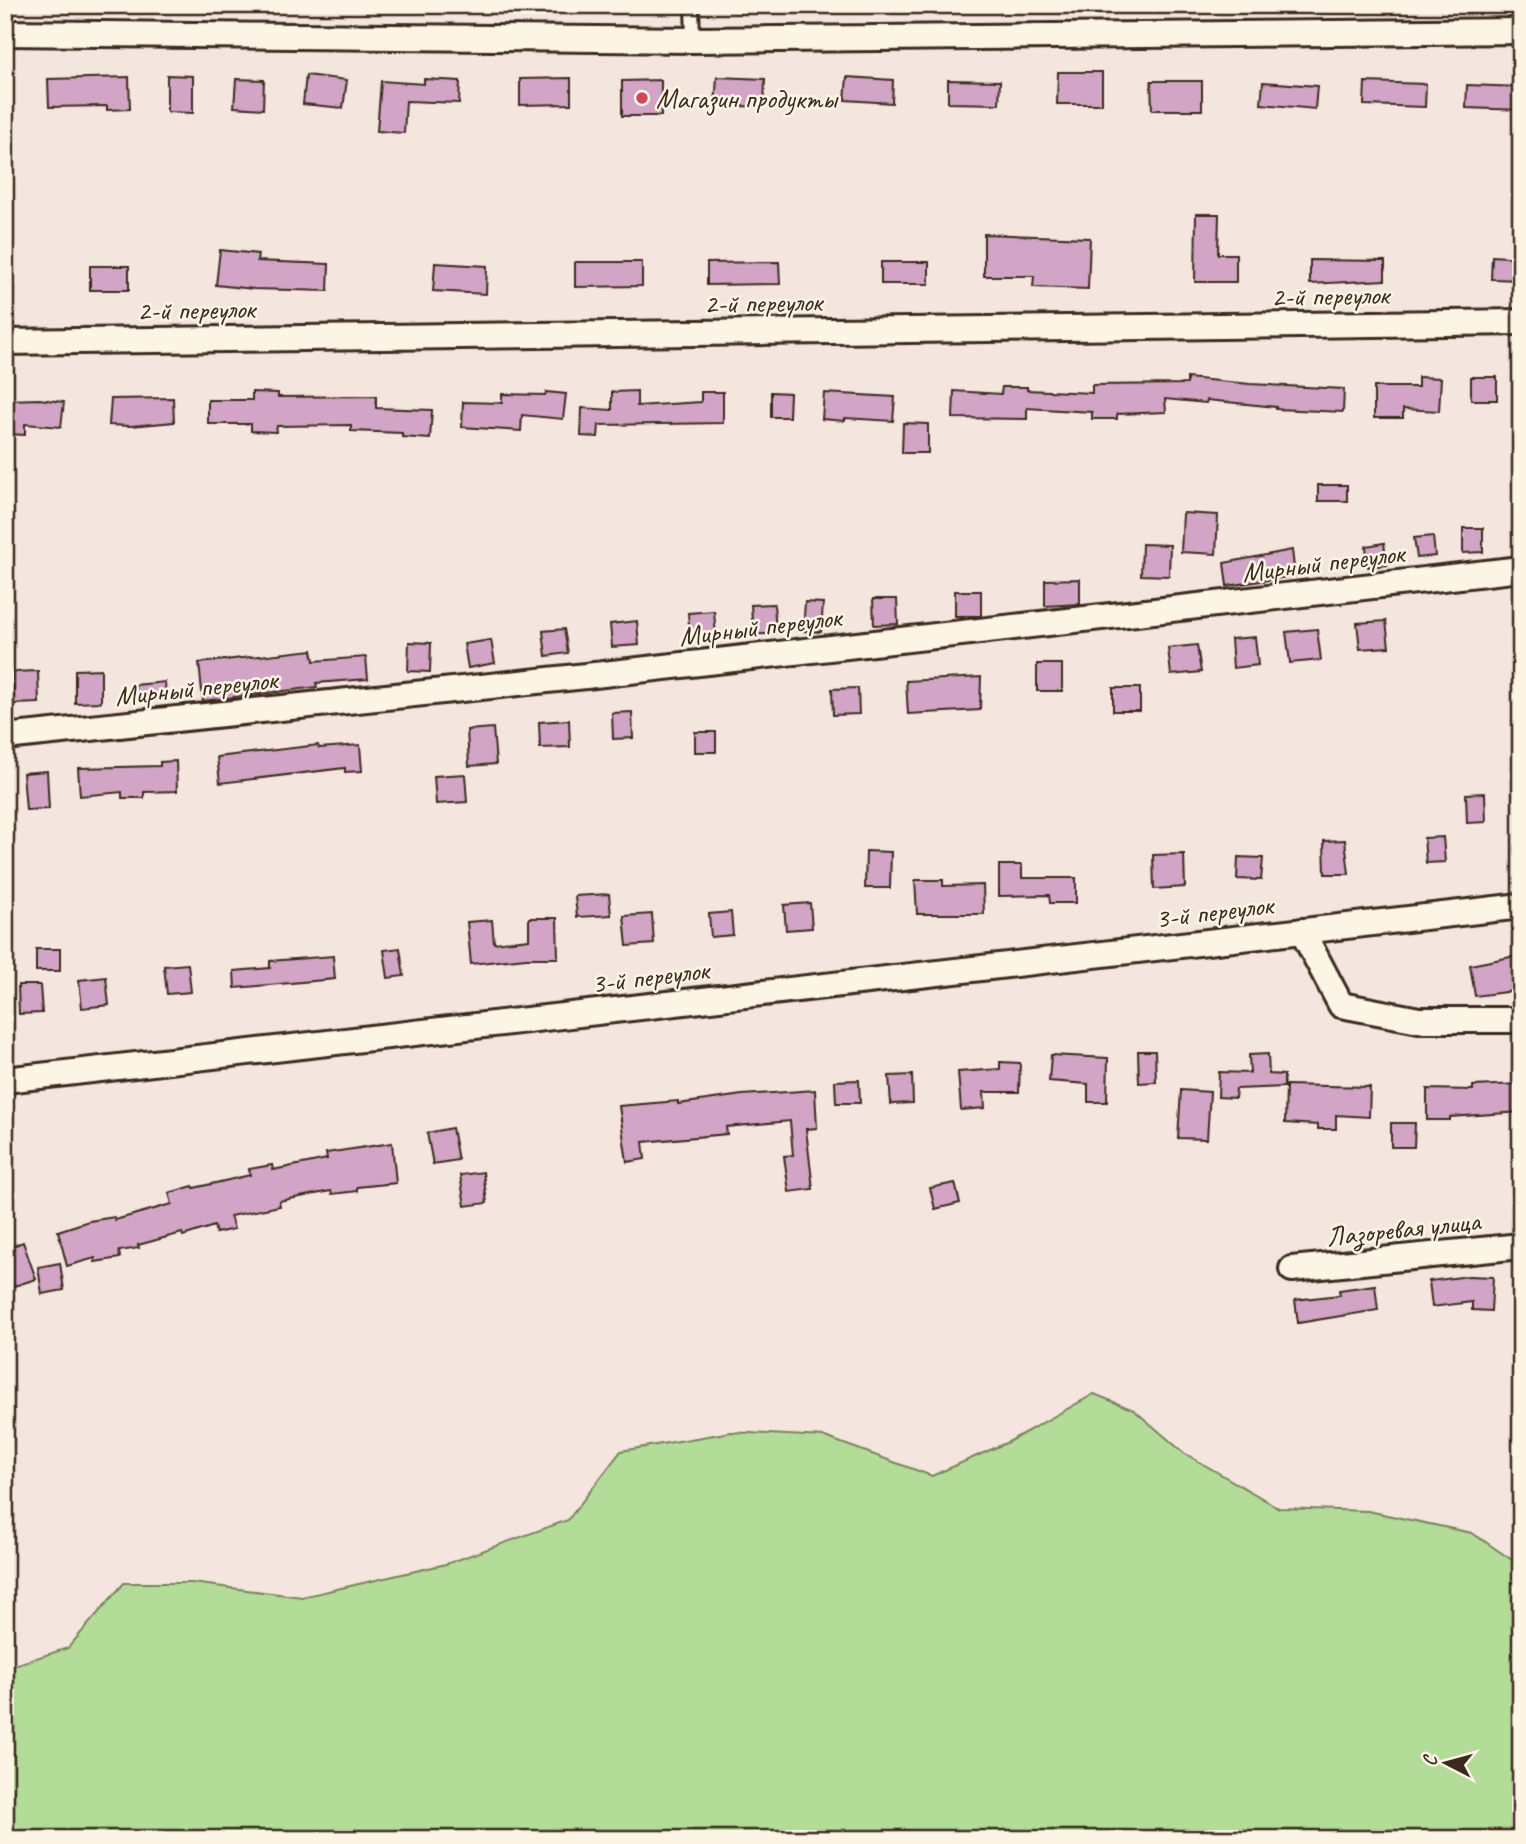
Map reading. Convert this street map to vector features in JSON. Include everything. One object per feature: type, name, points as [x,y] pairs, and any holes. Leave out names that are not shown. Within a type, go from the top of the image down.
[{"type":"street","points":[[5,33],[693,40],[1521,31]]},
{"type":"street","name":"2-й переулок","points":[[5,342],[1521,322]]},
{"type":"street","name":"Мирный переулок","points":[[5,737],[600,674],[1521,569]]},
{"type":"street","name":"3-й переулок","points":[[5,1080],[1521,906]]},
{"type":"street","name":"3-й переулок","points":[[1302,931],[1340,1005],[1419,1020],[1521,1020]]},
{"type":"street","name":"Лазоревая улица","points":[[1292,1269],[1521,1245]]},
{"type":"lane","points":[[692,5],[693,40]]},
{"type":"green space","points":[[1094,1394],[1134,1410],[1184,1453],[1279,1508],[1368,1511],[1472,1533],[1521,1566],[1521,1839],[5,1839],[5,1668],[68,1648],[124,1583],[192,1583],[302,1597],[446,1564],[568,1520],[621,1451],[731,1432],[825,1437],[932,1476],[1008,1442]]},
{"type":"building","points":[[1058,72],[1102,72],[1102,104],[1057,104]]},
{"type":"building","points":[[167,75],[193,76],[193,113],[167,112]]},
{"type":"building","points":[[306,75],[347,80],[343,108],[303,104]]},
{"type":"building","points":[[129,77],[130,109],[107,110],[107,106],[49,107],[48,79]]},
{"type":"building","points":[[717,77],[765,79],[764,107],[715,105]]},
{"type":"building","points":[[847,77],[893,80],[892,103],[845,100]]},
{"type":"building","points":[[571,78],[571,104],[520,105],[520,79]]},
{"type":"building","points":[[236,79],[264,80],[263,109],[234,107]]},
{"type":"building","points":[[424,79],[460,81],[459,103],[406,101],[404,133],[377,131],[381,81],[424,84]]},
{"type":"building","name":"Магазин продукты","points":[[661,80],[661,116],[622,116],[622,81]]},
{"type":"building","points":[[948,80],[1000,81],[999,104],[948,103]]},
{"type":"building","points":[[1151,81],[1202,81],[1202,110],[1152,110]]},
{"type":"building","points":[[1263,82],[1317,86],[1315,109],[1261,104]]},
{"type":"building","points":[[1365,82],[1426,84],[1425,107],[1364,105]]},
{"type":"building","points":[[1467,85],[1521,87],[1521,110],[1466,108]]},
{"type":"building","points":[[1196,214],[1219,214],[1218,254],[1236,254],[1236,282],[1195,282]]},
{"type":"building","points":[[984,234],[1090,238],[1088,289],[1033,287],[1034,276],[984,276]]},
{"type":"building","points":[[220,250],[258,254],[257,261],[329,264],[328,291],[216,285]]},
{"type":"building","points":[[1492,256],[1521,258],[1521,280],[1491,279]]},
{"type":"building","points":[[1310,260],[1385,261],[1385,280],[1310,284]]},
{"type":"building","points":[[575,262],[642,262],[642,286],[575,287]]},
{"type":"building","points":[[779,262],[780,284],[707,285],[707,263]]},
{"type":"building","points":[[881,262],[929,262],[929,284],[881,284]]},
{"type":"building","points":[[435,263],[487,266],[486,294],[433,291]]},
{"type":"building","points":[[90,266],[129,266],[129,290],[90,290]]},
{"type":"building","points":[[1418,377],[1441,378],[1439,411],[1403,409],[1403,418],[1374,418],[1374,387],[1418,387]]},
{"type":"building","points":[[1471,377],[1497,377],[1497,400],[1471,400]]},
{"type":"building","points":[[1187,378],[1344,389],[1343,412],[1165,399],[1166,412],[1117,414],[1117,419],[1092,419],[1092,412],[1027,408],[1027,419],[953,418],[954,391],[1001,394],[1002,387],[1027,387],[1027,390],[1092,393],[1092,385],[1187,384]]},
{"type":"building","points":[[637,391],[637,406],[701,402],[701,392],[723,392],[723,423],[599,425],[598,437],[581,436],[582,408],[612,410],[612,392]]},
{"type":"building","points":[[252,392],[278,393],[278,397],[376,396],[376,408],[432,410],[430,439],[402,437],[402,433],[351,431],[351,425],[277,426],[276,432],[251,431],[251,424],[208,424],[208,400],[252,400]]},
{"type":"building","points":[[546,392],[566,394],[563,419],[522,415],[521,431],[462,427],[463,402],[502,403],[502,394],[545,395]]},
{"type":"building","points":[[771,392],[790,393],[789,417],[771,417]]},
{"type":"building","points":[[824,393],[895,397],[893,421],[822,419]]},
{"type":"building","points":[[173,398],[174,422],[109,425],[111,399]]},
{"type":"building","points":[[39,399],[64,402],[61,427],[25,424],[25,435],[7,434],[8,400]]},
{"type":"building","points":[[903,423],[928,424],[928,453],[902,453]]},
{"type":"building","points":[[1318,485],[1347,485],[1347,501],[1318,501]]},
{"type":"building","points":[[1183,513],[1218,515],[1216,554],[1181,552]]},
{"type":"building","points":[[1463,528],[1483,528],[1483,552],[1463,553]]},
{"type":"building","points":[[1433,536],[1435,556],[1417,558],[1414,538]]},
{"type":"building","points":[[1384,543],[1387,565],[1368,567],[1366,546]]},
{"type":"building","points":[[1142,544],[1170,545],[1169,576],[1141,575]]},
{"type":"building","points":[[1292,550],[1295,576],[1227,586],[1224,563]]},
{"type":"building","points":[[1080,579],[1080,604],[1045,606],[1045,580]]},
{"type":"building","points":[[955,591],[981,591],[981,616],[955,616]]},
{"type":"building","points":[[873,599],[897,599],[898,624],[874,625]]},
{"type":"building","points":[[805,602],[823,603],[821,632],[803,631]]},
{"type":"building","points":[[774,604],[776,633],[753,635],[751,605]]},
{"type":"building","points":[[714,611],[716,637],[690,639],[688,613]]},
{"type":"building","points":[[637,621],[639,645],[612,647],[610,624]]},
{"type":"building","points":[[1386,621],[1389,647],[1360,649],[1357,623]]},
{"type":"building","points":[[564,629],[568,653],[546,656],[543,631]]},
{"type":"building","points":[[1317,629],[1321,660],[1290,663],[1286,632]]},
{"type":"building","points":[[1255,637],[1258,665],[1233,668],[1231,639]]},
{"type":"building","points":[[491,640],[495,663],[468,668],[464,644]]},
{"type":"building","points":[[409,642],[431,643],[430,672],[408,671]]},
{"type":"building","points":[[1197,645],[1201,672],[1171,675],[1168,648]]},
{"type":"building","points":[[312,650],[314,661],[366,657],[368,679],[316,683],[317,687],[203,701],[199,663]]},
{"type":"building","points":[[1037,664],[1062,664],[1062,691],[1037,691]]},
{"type":"building","points":[[101,669],[101,702],[75,703],[75,670]]},
{"type":"building","points":[[38,671],[39,703],[14,704],[12,672]]},
{"type":"building","points":[[981,677],[980,710],[908,714],[906,681]]},
{"type":"building","points":[[165,682],[166,699],[136,701],[135,685]]},
{"type":"building","points":[[858,688],[859,714],[833,715],[832,689]]},
{"type":"building","points":[[1113,688],[1140,688],[1140,711],[1113,711]]},
{"type":"building","points":[[632,712],[633,738],[613,739],[612,713]]},
{"type":"building","points":[[569,720],[570,747],[540,748],[539,722]]},
{"type":"building","points":[[493,728],[496,764],[469,766],[467,730]]},
{"type":"building","points":[[695,732],[716,732],[716,752],[695,752]]},
{"type":"building","points":[[318,745],[319,748],[360,745],[362,771],[345,772],[345,768],[220,783],[217,757]]},
{"type":"building","points":[[176,761],[177,791],[144,792],[144,798],[122,798],[122,792],[80,796],[78,768],[160,766],[160,762]]},
{"type":"building","points":[[47,771],[49,809],[26,810],[23,773]]},
{"type":"building","points":[[465,774],[467,802],[436,804],[434,776]]},
{"type":"building","points":[[1485,793],[1486,822],[1467,823],[1466,794]]},
{"type":"building","points":[[1443,837],[1445,862],[1426,863],[1424,838]]},
{"type":"building","points":[[1345,840],[1349,874],[1325,874],[1324,841]]},
{"type":"building","points":[[866,851],[891,852],[890,888],[865,888]]},
{"type":"building","points":[[1184,854],[1185,887],[1154,889],[1153,855]]},
{"type":"building","points":[[1238,857],[1263,858],[1261,880],[1237,879]]},
{"type":"building","points":[[999,865],[1022,865],[1022,878],[1076,878],[1076,903],[1050,903],[1049,895],[999,896]]},
{"type":"building","points":[[915,880],[943,880],[943,886],[983,885],[984,914],[917,914]]},
{"type":"building","points":[[609,894],[611,915],[577,917],[575,896]]},
{"type":"building","points":[[810,903],[812,928],[786,930],[784,905]]},
{"type":"building","points":[[731,912],[733,935],[711,937],[709,914]]},
{"type":"building","points":[[652,914],[654,944],[627,946],[624,916]]},
{"type":"building","points":[[529,918],[557,918],[558,958],[526,958],[471,964],[467,922],[492,920],[494,943],[529,939]]},
{"type":"building","points":[[400,948],[404,976],[388,978],[384,950]]},
{"type":"building","points":[[36,949],[60,949],[60,971],[36,971]]},
{"type":"building","points":[[1521,955],[1521,990],[1475,996],[1470,965]]},
{"type":"building","points":[[333,956],[335,979],[235,988],[234,971],[270,968],[270,961]]},
{"type":"building","points":[[188,964],[191,992],[167,994],[164,966]]},
{"type":"building","points":[[106,977],[109,1005],[82,1008],[79,980]]},
{"type":"building","points":[[18,985],[40,985],[42,1013],[19,1014]]},
{"type":"building","points":[[1138,1051],[1155,1051],[1156,1082],[1139,1083]]},
{"type":"building","points":[[1268,1054],[1269,1074],[1284,1075],[1284,1087],[1236,1089],[1235,1098],[1218,1097],[1219,1072],[1250,1073],[1249,1055]]},
{"type":"building","points":[[1051,1055],[1108,1058],[1107,1102],[1088,1102],[1088,1084],[1049,1081]]},
{"type":"building","points":[[1000,1062],[1020,1063],[1019,1092],[984,1092],[985,1108],[961,1110],[958,1072],[1000,1069]]},
{"type":"building","points":[[912,1075],[913,1103],[891,1104],[889,1076]]},
{"type":"building","points":[[859,1080],[860,1103],[836,1103],[835,1081]]},
{"type":"building","points":[[1521,1084],[1521,1112],[1427,1120],[1427,1089],[1473,1090],[1473,1086]]},
{"type":"building","points":[[1286,1085],[1370,1087],[1369,1117],[1336,1115],[1336,1129],[1318,1129],[1318,1125],[1285,1123]]},
{"type":"building","points":[[815,1090],[817,1128],[806,1129],[813,1189],[789,1192],[784,1156],[793,1155],[790,1121],[726,1127],[727,1134],[643,1142],[645,1159],[627,1162],[619,1106],[678,1101],[678,1104],[742,1095]]},
{"type":"building","points":[[1181,1090],[1210,1092],[1207,1139],[1178,1138]]},
{"type":"building","points":[[1391,1123],[1415,1123],[1414,1147],[1391,1147]]},
{"type":"building","points":[[452,1128],[458,1160],[433,1164],[427,1133]]},
{"type":"building","points":[[392,1143],[396,1183],[279,1201],[280,1206],[230,1216],[234,1229],[216,1233],[214,1226],[183,1236],[182,1233],[138,1245],[139,1248],[119,1251],[120,1258],[95,1262],[95,1258],[67,1266],[58,1231],[89,1221],[114,1217],[115,1220],[172,1204],[169,1193],[250,1175],[249,1169],[272,1165],[273,1170],[327,1159],[326,1153]]},
{"type":"building","points":[[483,1172],[487,1203],[465,1206],[460,1175]]},
{"type":"building","points":[[955,1183],[960,1203],[935,1209],[930,1188]]},
{"type":"building","points":[[23,1242],[36,1279],[5,1289],[5,1249]]},
{"type":"building","points":[[60,1263],[64,1290],[42,1294],[38,1267]]},
{"type":"building","points":[[1469,1276],[1493,1277],[1491,1311],[1472,1310],[1472,1302],[1432,1307],[1429,1281]]},
{"type":"building","points":[[1375,1285],[1378,1310],[1298,1323],[1295,1300],[1340,1295],[1339,1290]]},
{"type":"place","name":"Магазин продукты","points":[[642,98]]}]
